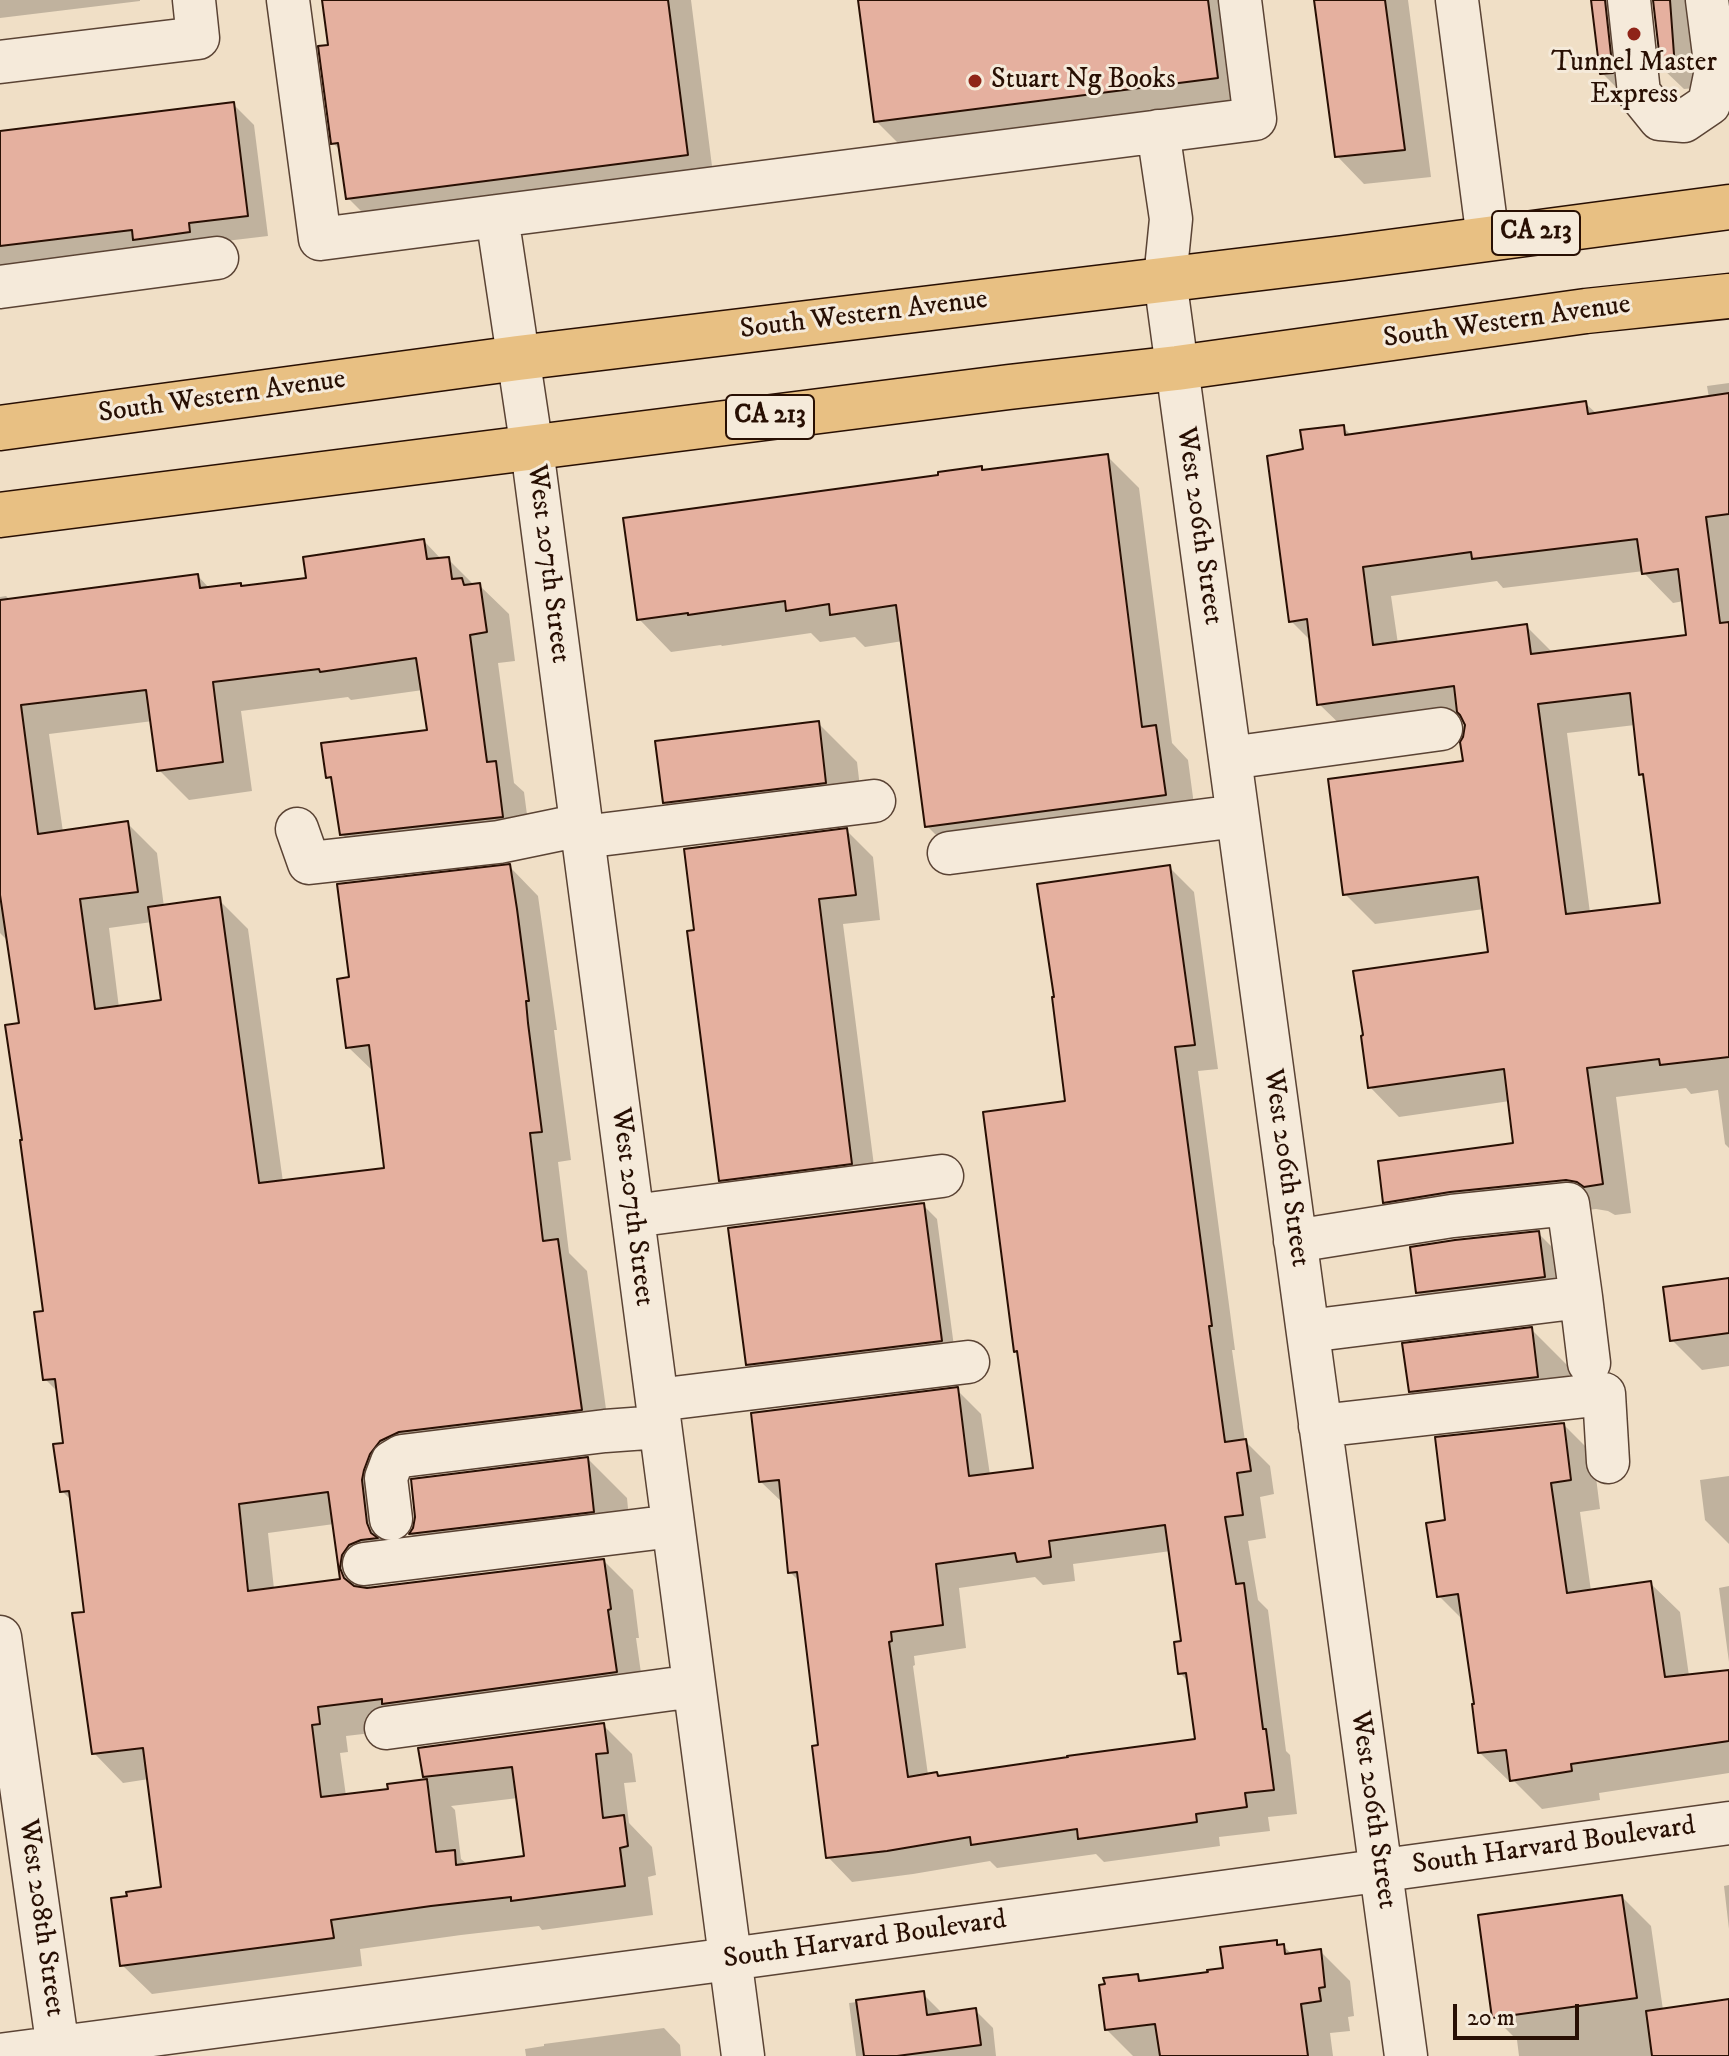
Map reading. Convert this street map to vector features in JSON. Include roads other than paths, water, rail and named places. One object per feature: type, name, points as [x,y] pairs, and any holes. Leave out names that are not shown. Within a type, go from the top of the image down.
[{"type":"main road","name":"South Western Avenue","points":[[0,428],[518,358],[1729,207]]},
{"type":"main road","name":"South Western Avenue","points":[[0,515],[1177,368],[1586,311],[1729,296]]},
{"type":"street","points":[[0,62],[198,38],[194,0]]},
{"type":"street","points":[[288,0],[320,239],[1255,119],[1240,0]]},
{"type":"street","points":[[1457,0],[1488,239]]},
{"type":"street","points":[[1629,0],[1639,93],[1660,119],[1684,121],[1709,104],[1716,70],[1707,0]]},
{"type":"street","name":"West 206th Street","points":[[1158,131],[1171,219],[1165,279],[1406,2056]]},
{"type":"street","name":"West 207th Street","points":[[497,216],[532,449],[743,2056]]},
{"type":"street","points":[[0,287],[217,258]]},
{"type":"street","points":[[1230,758],[1441,729]]},
{"type":"street","points":[[297,829],[309,863],[874,801]]},
{"type":"street","points":[[949,853],[1237,816]]},
{"type":"street","points":[[633,1216],[942,1176]]},
{"type":"street","points":[[1295,1241],[1452,1216],[1568,1204],[1589,1363]]},
{"type":"street","points":[[1308,1331],[1581,1297]]},
{"type":"street","points":[[391,1519],[386,1478],[392,1462],[402,1456],[605,1431],[658,1414],[968,1362]]},
{"type":"street","points":[[1320,1426],[1604,1394],[1608,1462]]},
{"type":"street","points":[[364,1564],[673,1526]]},
{"type":"street","name":"West 208th Street","points":[[0,1637],[59,2052]]},
{"type":"street","points":[[386,1728],[694,1686]]},
{"type":"street","name":"South Harvard Boulevard","points":[[0,2055],[59,2052],[1729,1823]]},
{"type":"place","name":"Tunnel Master Express","points":[[1634,34]]},
{"type":"place","name":"Stuart Ng Books","points":[[975,81]]}]
